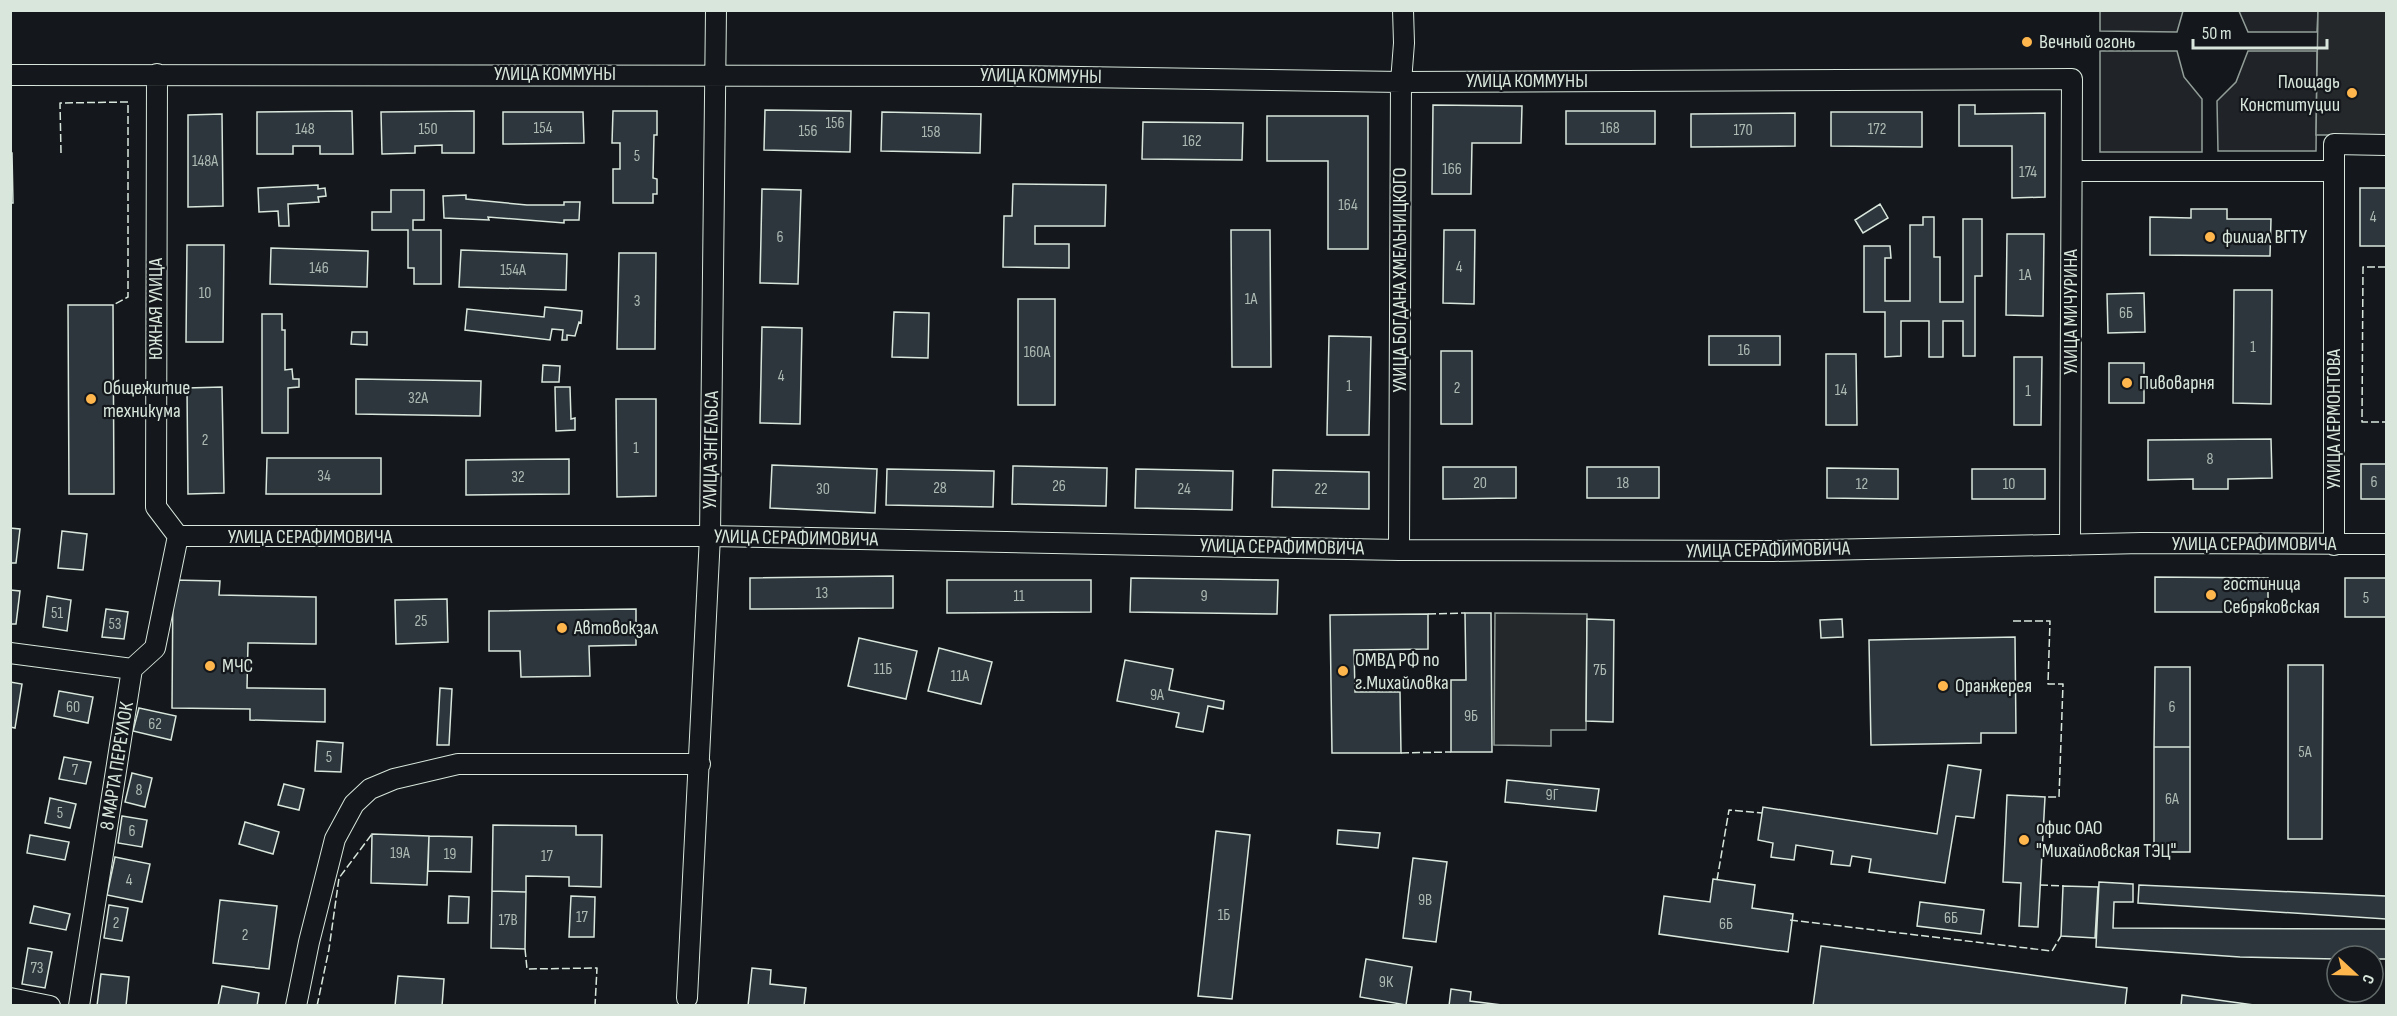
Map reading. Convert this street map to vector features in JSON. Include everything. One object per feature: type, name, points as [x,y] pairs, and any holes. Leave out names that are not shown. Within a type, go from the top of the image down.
[{"type":"street","name":"УЛИЦА ЭНГЕЛЬСА","points":[[687,998],[710,537],[716,10]]},
{"type":"street","name":"УЛИЦА БОГДАНА ХМЕЛЬНИЦКОГО","points":[[1400,550],[1403,10]]},
{"type":"street","name":"ЮЖНАЯ УЛИЦА","points":[[157,74],[156,507],[178,536]]},
{"type":"street","name":"УЛИЦА КОММУНЫ","points":[[10,75],[1013,76],[1401,82],[2072,79]]},
{"type":"street","name":"УЛИЦА МИЧУРИНА","points":[[2070,545],[2072,79]]},
{"type":"street","name":"УЛИЦА ЛЕРМОНТОВА","points":[[2334,545],[2334,144],[2386,145]]},
{"type":"street","points":[[2072,171],[2334,171]]},
{"type":"street","name":"УЛИЦА СЕРАФИМОВИЧА","points":[[178,536],[710,537],[1400,550],[1773,551],[2070,545],[2386,544]]},
{"type":"street","points":[[10,654],[132,669],[155,648],[178,536]]},
{"type":"street","name":"8 МАРТА ПЕРЕУЛОК","points":[[80,1005],[132,669]]},
{"type":"street","points":[[296,1005],[335,839],[349,812],[370,789],[393,779],[458,764],[700,764]]},
{"type":"street","points":[[10,998],[50,1005]]},
{"type":"shaded area","points":[[2100,10],[2183,11],[2177,32],[2100,31]]},
{"type":"shaded area","points":[[2239,11],[2318,11],[2317,32],[2248,32]]},
{"type":"shaded area","name":"Площадь Конституции","points":[[2318,11],[2386,11],[2386,135],[2316,135]]},
{"type":"shaded area","points":[[2100,51],[2177,51],[2184,77],[2202,99],[2202,152],[2100,152]]},
{"type":"shaded area","points":[[2248,51],[2317,51],[2316,151],[2218,151],[2217,101],[2236,82]]},
{"type":"shaded area","points":[[1495,613],[1587,614],[1586,730],[1551,730],[1551,746],[1494,745]]},
{"type":"building","points":[[1433,105],[1522,106],[1521,143],[1472,143],[1471,194],[1432,194]]},
{"type":"building","points":[[1959,105],[1975,105],[1975,114],[2045,113],[2045,197],[2012,198],[2012,146],[1959,146]]},
{"type":"building","points":[[765,110],[851,111],[850,152],[764,150]]},
{"type":"building","points":[[352,111],[353,154],[320,154],[320,146],[293,146],[293,154],[257,154],[257,112]]},
{"type":"building","points":[[474,111],[474,153],[442,153],[442,145],[415,146],[415,153],[382,154],[381,112]]},
{"type":"building","points":[[613,111],[657,111],[653,178],[657,179],[657,194],[653,194],[653,203],[613,203],[613,169],[620,169],[620,143],[612,143]]},
{"type":"building","points":[[1566,111],[1655,111],[1655,144],[1566,144]]},
{"type":"building","points":[[503,112],[583,112],[584,143],[503,144]]},
{"type":"building","points":[[882,112],[981,114],[980,153],[881,151]]},
{"type":"building","points":[[1831,112],[1922,112],[1922,147],[1831,146]]},
{"type":"building","points":[[1795,113],[1795,146],[1691,147],[1691,114]]},
{"type":"building","points":[[222,114],[223,206],[188,207],[188,115]]},
{"type":"building","points":[[1267,116],[1368,116],[1368,249],[1328,249],[1328,161],[1267,161]]},
{"type":"building","points":[[1143,122],[1243,123],[1242,160],[1142,159]]},
{"type":"building","points":[[10,153],[12,153],[13,203],[10,203]]},
{"type":"building","points":[[1013,184],[1106,185],[1105,226],[1035,226],[1035,244],[1069,244],[1069,268],[1003,267],[1004,216],[1012,216]]},
{"type":"building","points":[[318,185],[318,189],[325,188],[326,196],[318,197],[319,202],[288,204],[289,226],[279,226],[278,211],[259,212],[258,188]]},
{"type":"building","points":[[2360,188],[2386,188],[2386,246],[2360,246]]},
{"type":"building","points":[[762,189],[801,190],[798,284],[760,283]]},
{"type":"building","points":[[391,190],[424,190],[424,220],[413,220],[413,230],[441,230],[441,284],[414,284],[414,268],[408,268],[408,230],[372,230],[372,212],[391,212]]},
{"type":"building","points":[[466,195],[466,199],[527,205],[564,205],[564,202],[580,202],[579,220],[564,220],[564,223],[488,217],[489,220],[444,218],[443,196]]},
{"type":"building","points":[[1880,204],[1888,218],[1863,233],[1855,220]]},
{"type":"building","name":"филиал ВГТУ","points":[[2191,209],[2227,209],[2227,219],[2271,219],[2270,256],[2150,255],[2150,217],[2191,218]]},
{"type":"building","points":[[1923,217],[1934,217],[1934,257],[1940,257],[1940,302],[1963,302],[1963,219],[1982,219],[1982,276],[1975,276],[1975,356],[1963,356],[1963,321],[1943,321],[1943,357],[1929,357],[1929,321],[1901,321],[1901,356],[1885,357],[1885,312],[1864,312],[1864,246],[1890,246],[1891,258],[1885,258],[1885,301],[1910,301],[1910,225],[1923,225]]},
{"type":"building","points":[[1231,230],[1270,230],[1271,367],[1232,367]]},
{"type":"building","points":[[1444,230],[1475,230],[1474,304],[1443,303]]},
{"type":"building","points":[[2007,234],[2044,234],[2043,316],[2006,315]]},
{"type":"building","points":[[187,245],[224,245],[223,342],[186,342]]},
{"type":"building","points":[[271,248],[368,251],[367,287],[270,284]]},
{"type":"building","points":[[461,250],[567,254],[566,290],[459,287]]},
{"type":"building","points":[[619,253],[656,253],[655,349],[617,349]]},
{"type":"building","points":[[2234,290],[2272,290],[2271,404],[2233,403]]},
{"type":"building","points":[[2144,293],[2145,332],[2108,333],[2107,294]]},
{"type":"building","points":[[1018,299],[1055,299],[1055,405],[1018,405]]},
{"type":"building","name":"Общежитие техникума","points":[[68,305],[113,305],[114,494],[69,494]]},
{"type":"building","points":[[545,307],[582,311],[581,323],[579,322],[575,336],[567,335],[567,340],[562,340],[563,330],[552,329],[550,340],[465,330],[467,309],[544,317]]},
{"type":"building","points":[[894,312],[929,313],[928,358],[892,357]]},
{"type":"building","points":[[262,314],[282,314],[282,330],[285,330],[285,370],[292,369],[293,379],[299,379],[299,387],[288,388],[288,433],[262,433]]},
{"type":"building","points":[[762,327],[802,328],[800,424],[760,423]]},
{"type":"building","points":[[352,332],[367,332],[367,345],[351,344]]},
{"type":"building","points":[[1329,336],[1371,337],[1369,435],[1327,435]]},
{"type":"building","points":[[1709,336],[1780,336],[1780,365],[1709,365]]},
{"type":"building","points":[[1441,351],[1472,351],[1472,424],[1441,424]]},
{"type":"building","points":[[1826,354],[1856,354],[1857,425],[1826,425]]},
{"type":"building","points":[[2014,357],[2042,357],[2041,425],[2014,425]]},
{"type":"building","name":"Пивоварня","points":[[2109,363],[2144,363],[2144,403],[2109,403]]},
{"type":"building","points":[[543,365],[560,366],[559,382],[542,382]]},
{"type":"building","points":[[356,379],[481,381],[480,416],[356,414]]},
{"type":"building","points":[[222,387],[224,493],[188,494],[187,388]]},
{"type":"building","points":[[555,387],[570,387],[571,419],[575,418],[575,430],[556,431]]},
{"type":"building","points":[[616,399],[656,399],[656,496],[617,497]]},
{"type":"building","points":[[2271,439],[2272,478],[2228,479],[2228,489],[2193,489],[2193,479],[2148,480],[2148,440]]},
{"type":"building","points":[[267,458],[381,458],[381,494],[266,494]]},
{"type":"building","points":[[569,459],[569,494],[466,495],[466,460]]},
{"type":"building","points":[[2361,464],[2386,464],[2386,499],[2361,499]]},
{"type":"building","points":[[772,465],[877,469],[875,513],[770,508]]},
{"type":"building","points":[[1013,466],[1107,468],[1106,506],[1012,504]]},
{"type":"building","points":[[1443,467],[1516,467],[1516,498],[1443,499]]},
{"type":"building","points":[[1587,467],[1659,467],[1659,498],[1587,498]]},
{"type":"building","points":[[1827,468],[1898,469],[1898,499],[1827,498]]},
{"type":"building","points":[[887,469],[994,471],[993,507],[886,505]]},
{"type":"building","points":[[1136,469],[1233,471],[1232,510],[1135,508]]},
{"type":"building","points":[[1972,469],[2045,469],[2045,499],[1972,499]]},
{"type":"building","points":[[1273,470],[1369,472],[1369,509],[1272,507]]},
{"type":"building","points":[[10,528],[20,529],[16,563],[10,563]]},
{"type":"building","points":[[62,531],[87,534],[83,570],[58,568]]},
{"type":"building","points":[[893,576],[893,608],[750,609],[750,578]]},
{"type":"building","name":"гостиница Себряковская","points":[[2155,577],[2268,578],[2268,612],[2155,612]]},
{"type":"building","points":[[1131,578],[1278,580],[1277,614],[1130,612]]},
{"type":"building","points":[[2345,578],[2386,578],[2386,617],[2345,617]]},
{"type":"building","name":"МЧС","points":[[173,580],[220,581],[219,595],[316,597],[316,644],[248,643],[247,688],[325,689],[325,722],[250,720],[250,709],[172,708]]},
{"type":"building","points":[[947,580],[1091,580],[1091,612],[947,613]]},
{"type":"building","points":[[10,590],[20,591],[16,624],[10,624]]},
{"type":"building","points":[[47,596],[71,600],[67,631],[43,627]]},
{"type":"building","points":[[447,599],[448,642],[396,644],[395,600]]},
{"type":"building","points":[[106,609],[128,612],[124,639],[102,637]]},
{"type":"building","name":"Автовокзал","points":[[636,609],[636,645],[589,646],[590,676],[521,677],[520,651],[489,651],[489,611]]},
{"type":"building","points":[[1465,613],[1491,613],[1492,752],[1451,752],[1451,680],[1466,680]]},
{"type":"building","name":"ОМВД РФ по г.Михайловка","points":[[1428,614],[1428,649],[1354,650],[1355,692],[1400,692],[1401,753],[1332,753],[1330,615]]},
{"type":"building","points":[[1587,619],[1614,620],[1613,722],[1586,721]]},
{"type":"building","points":[[1842,619],[1843,637],[1821,638],[1820,620]]},
{"type":"building","name":"Оранжерея","points":[[2015,637],[2016,733],[1981,733],[1981,743],[1871,745],[1869,640]]},
{"type":"building","points":[[859,638],[917,651],[906,699],[848,686]]},
{"type":"building","points":[[939,648],[992,662],[981,704],[928,691]]},
{"type":"building","points":[[1125,660],[1173,669],[1169,690],[1224,701],[1223,709],[1208,706],[1203,732],[1176,727],[1179,713],[1117,701]]},
{"type":"building","points":[[2288,665],[2323,665],[2322,839],[2288,839]]},
{"type":"building","points":[[2155,667],[2190,667],[2190,747],[2154,747]]},
{"type":"building","points":[[10,682],[22,684],[15,728],[10,727]]},
{"type":"building","points":[[440,688],[452,689],[449,745],[437,745]]},
{"type":"building","points":[[59,691],[93,697],[88,723],[54,716]]},
{"type":"building","points":[[139,708],[176,716],[171,740],[133,731]]},
{"type":"building","points":[[317,741],[343,743],[341,772],[315,771]]},
{"type":"building","points":[[2154,747],[2190,747],[2190,852],[2154,852]]},
{"type":"building","points":[[64,757],[91,762],[86,784],[59,779]]},
{"type":"building","points":[[1948,765],[1981,770],[1974,818],[1956,816],[1945,883],[1869,872],[1871,859],[1852,856],[1850,866],[1831,864],[1833,851],[1796,845],[1794,860],[1771,857],[1773,843],[1758,840],[1763,807],[1937,834]]},
{"type":"building","points":[[132,773],[152,778],[145,807],[125,802]]},
{"type":"building","points":[[1507,780],[1599,789],[1596,811],[1505,802]]},
{"type":"building","points":[[284,784],[304,789],[299,810],[278,805]]},
{"type":"building","name":"офис ОАО \"Михайловская ТЭЦ\"","points":[[2007,795],[2045,797],[2038,927],[2019,926],[2021,883],[2003,882]]},
{"type":"building","points":[[50,798],[76,804],[70,828],[45,823]]},
{"type":"building","points":[[122,816],[147,820],[142,847],[118,843]]},
{"type":"building","points":[[245,822],[279,832],[273,854],[239,844]]},
{"type":"building","points":[[493,825],[576,826],[576,835],[602,835],[601,887],[569,886],[569,877],[526,876],[526,892],[492,891]]},
{"type":"building","points":[[1338,830],[1380,833],[1378,848],[1337,844]]},
{"type":"building","points":[[1216,831],[1250,835],[1232,999],[1198,996]]},
{"type":"building","points":[[372,834],[429,836],[427,885],[371,883]]},
{"type":"building","points":[[30,835],[69,842],[65,860],[27,853]]},
{"type":"building","points":[[429,836],[472,837],[471,872],[428,871]]},
{"type":"building","points":[[115,857],[150,864],[142,902],[107,895]]},
{"type":"building","points":[[1413,858],[1447,862],[1436,942],[1403,938]]},
{"type":"building","points":[[1713,879],[1755,885],[1752,908],[1793,914],[1788,952],[1659,934],[1664,896],[1710,902]]},
{"type":"building","points":[[2099,882],[2133,884],[2133,902],[2114,902],[2113,928],[2386,929],[2386,959],[2385,944],[2325,944],[2325,959],[2240,957],[2096,947]]},
{"type":"building","points":[[2139,885],[2386,896],[2386,919],[2138,903]]},
{"type":"building","points":[[2063,886],[2098,887],[2095,938],[2061,936]]},
{"type":"building","points":[[492,891],[526,892],[525,949],[491,948]]},
{"type":"building","points":[[449,896],[469,897],[468,923],[448,923]]},
{"type":"building","points":[[571,896],[595,897],[594,937],[569,937]]},
{"type":"building","points":[[220,900],[277,906],[269,969],[213,963]]},
{"type":"building","points":[[1920,902],[1984,910],[1981,934],[1917,926]]},
{"type":"building","points":[[109,905],[128,908],[122,941],[104,938]]},
{"type":"building","points":[[34,906],[70,914],[66,930],[30,923]]},
{"type":"building","points":[[1821,946],[2127,988],[2125,1006],[1813,1006]]},
{"type":"building","points":[[28,948],[52,952],[45,988],[22,984]]},
{"type":"building","points":[[1366,959],[1412,967],[1406,1005],[1360,997]]},
{"type":"building","points":[[752,968],[771,970],[770,984],[806,988],[804,1006],[748,1006]]},
{"type":"building","points":[[101,974],[129,977],[126,1006],[97,1006]]},
{"type":"building","points":[[398,976],[444,979],[442,1006],[395,1006]]},
{"type":"building","points":[[222,986],[259,993],[257,1006],[218,1006]]},
{"type":"building","points":[[1451,989],[1471,992],[1470,1001],[1510,1006],[1449,1006]]},
{"type":"building","points":[[2182,995],[2261,1006],[2181,1006]]},
{"type":"fence","points":[[61,153],[60,103],[128,102],[128,297],[113,305]]},
{"type":"fence","points":[[2386,267],[2363,267],[2362,422],[2386,422]]},
{"type":"fence","points":[[1428,614],[1465,613]]},
{"type":"fence","points":[[2013,621],[2050,621],[2048,684],[2063,684],[2059,797],[2045,797]]},
{"type":"fence","points":[[1401,753],[1451,752]]},
{"type":"fence","points":[[1717,880],[1729,810],[1762,813]]},
{"type":"fence","points":[[317,1006],[329,949],[339,878],[372,834]]},
{"type":"fence","points":[[2040,885],[2064,886]]},
{"type":"fence","points":[[1790,920],[2052,951],[2061,936]]},
{"type":"fence","points":[[525,949],[527,969],[597,968],[595,1006]]},
{"type":"place","name":"Вечный огонь","points":[[2027,42]]},
{"type":"place","name":"Площадь Конституции","points":[[2352,93]]},
{"type":"place","name":"филиал ВГТУ","points":[[2210,237]]},
{"type":"place","name":"Пивоварня","points":[[2127,383]]},
{"type":"place","name":"Общежитие техникума","points":[[91,399]]},
{"type":"place","name":"гостиница Себряковская","points":[[2211,595]]},
{"type":"place","name":"Автовокзал","points":[[562,628]]},
{"type":"place","name":"МЧС","points":[[210,666]]},
{"type":"place","name":"ОМВД РФ по г.Михайловка","points":[[1343,671]]},
{"type":"place","name":"Оранжерея","points":[[1943,686]]},
{"type":"place","name":"офис ОАО \"Михайловская ТЭЦ\"","points":[[2024,840]]}]
